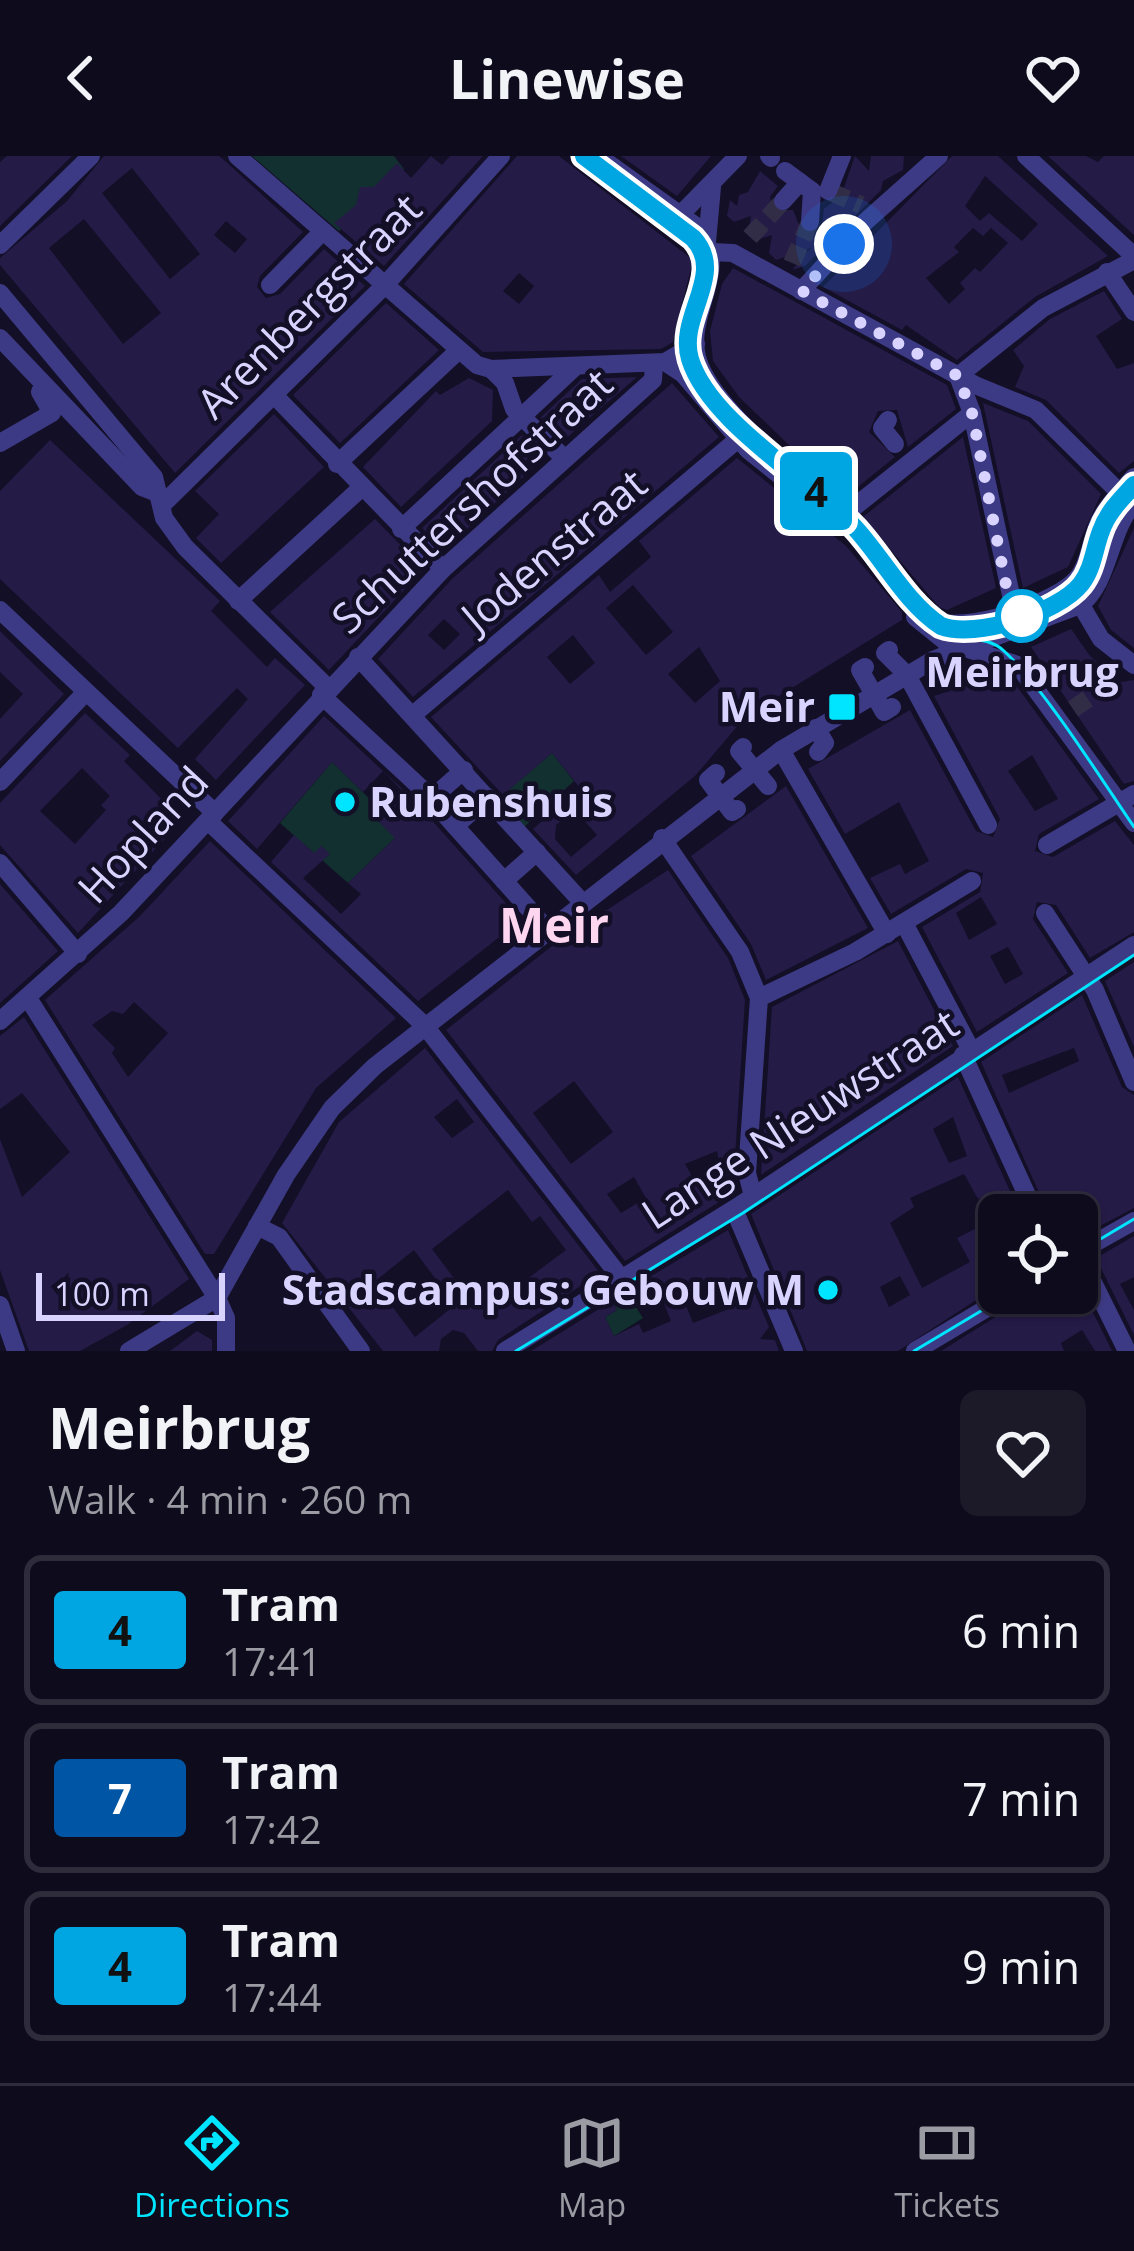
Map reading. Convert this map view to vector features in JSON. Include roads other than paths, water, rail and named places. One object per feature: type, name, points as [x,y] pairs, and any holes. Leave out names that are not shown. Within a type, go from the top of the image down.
[{"type":"street","points":[[0,245],[91,156]]},
{"type":"street","points":[[237,156],[458,351],[491,369],[522,417],[562,456]]},
{"type":"street","name":"Arenbergstraat","points":[[160,497],[274,395],[385,285],[501,156]]},
{"type":"street","points":[[598,156],[680,215],[710,247],[788,272],[802,291],[968,392],[1036,410],[1127,498]]},
{"type":"street","points":[[680,215],[738,156]]},
{"type":"street","points":[[783,201],[799,177],[842,156]]},
{"type":"street","points":[[802,291],[885,204],[939,156]]},
{"type":"street","points":[[843,516],[968,392],[1003,335],[1134,258],[1026,156]]},
{"type":"street","points":[[799,177],[810,222]]},
{"type":"street","points":[[712,187],[710,247],[696,344],[703,372],[745,434],[926,621],[952,627],[980,624],[1070,586],[1082,572],[1101,518],[1127,498]]},
{"type":"street","points":[[861,205],[885,204]]},
{"type":"street","points":[[270,285],[323,231]]},
{"type":"street","points":[[736,254],[750,237]]},
{"type":"street","points":[[1108,272],[1134,312]]},
{"type":"street","points":[[2,299],[154,477],[164,518],[185,547],[431,799],[547,929]]},
{"type":"street","points":[[0,338],[58,410]]},
{"type":"street","points":[[491,369],[665,364],[696,344]]},
{"type":"street","points":[[0,350],[142,488],[160,497]]},
{"type":"street","points":[[337,464],[458,351]]},
{"type":"street","points":[[665,364],[843,516],[937,638],[1008,660],[1099,773],[1127,799],[1134,823]]},
{"type":"street","name":"Schuttershofstraat","points":[[325,692],[442,569],[562,456],[653,380],[665,364]]},
{"type":"street","points":[[401,530],[575,367]]},
{"type":"street","points":[[968,392],[1014,609]]},
{"type":"street","points":[[274,395],[442,569]]},
{"type":"street","points":[[0,443],[58,410]]},
{"type":"street","points":[[888,420],[882,428],[905,453]]},
{"type":"street","name":"Jodenstraat","points":[[414,714],[745,434]]},
{"type":"street","points":[[129,1351],[218,1298],[257,1226],[332,1108],[580,901],[781,750],[872,694],[945,655],[1010,635],[1080,605],[1094,590],[1134,478]]},
{"type":"street","points":[[238,601],[360,488]]},
{"type":"street","points":[[1070,586],[1101,639],[1128,670]]},
{"type":"street","points":[[0,610],[441,1043],[621,1278]]},
{"type":"street","points":[[980,624],[1010,635],[1070,711],[1097,757],[1099,773]]},
{"type":"street","points":[[889,650],[885,653],[907,675],[988,824]]},
{"type":"street","points":[[945,655],[955,677],[949,680]]},
{"type":"street","points":[[358,657],[580,901]]},
{"type":"street","points":[[982,667],[1008,660]]},
{"type":"street","points":[[865,667],[860,670],[884,712],[892,707]]},
{"type":"street","points":[[0,782],[86,692]]},
{"type":"street","name":"Hopland","points":[[0,1021],[78,954],[325,692]]},
{"type":"street","points":[[816,728],[825,743],[818,752]]},
{"type":"street","points":[[743,747],[739,751],[768,786]]},
{"type":"street","points":[[781,750],[896,928],[967,1052],[1027,1194]]},
{"type":"street","points":[[431,799],[464,770]]},
{"type":"street","points":[[716,773],[708,780],[732,812],[737,809]]},
{"type":"street","points":[[455,826],[488,797]]},
{"type":"street","points":[[1047,845],[1127,799]]},
{"type":"street","points":[[662,838],[696,881],[749,969],[759,998],[747,1173],[753,1196]]},
{"type":"street","points":[[504,881],[537,852]]},
{"type":"street","points":[[0,863],[78,954]]},
{"type":"street","points":[[759,998],[896,928],[972,881]]},
{"type":"street","points":[[1045,913],[1086,976],[1134,1082]]},
{"type":"street","name":"Lange Nieuwstraat","points":[[514,1348],[1134,945]]},
{"type":"street","points":[[28,998],[218,1298],[226,1318],[226,1351]]},
{"type":"street","points":[[315,1094],[332,1108]]},
{"type":"street","points":[[734,1209],[794,1351]]},
{"type":"street","points":[[1098,1242],[1134,1221]]},
{"type":"street","points":[[257,1226],[278,1238],[361,1351]]},
{"type":"street","points":[[1098,1293],[1127,1351]]},
{"type":"street","points":[[0,1305],[16,1351]]},
{"type":"street","points":[[915,1351],[978,1313]]},
{"type":"tunnel","points":[[831,192],[861,205]]},
{"type":"tunnel","points":[[750,237],[783,201]]},
{"type":"tunnel","points":[[792,263],[810,222]]},
{"type":"tunnel","points":[[1073,709],[1117,679]]},
{"type":"tram line","points":[[576,156],[696,250],[699,280],[683,340],[684,356],[722,417],[845,526],[922,619],[943,633],[988,642],[1004,651],[1054,711],[1134,827]]},
{"type":"tram line","name":"4","points":[[584,156],[697,241],[704,252],[706,275],[687,338],[688,354],[702,381],[746,433],[844,517],[934,622],[955,631],[995,627],[1073,592],[1088,573],[1105,521],[1134,485]]},
{"type":"tram line","points":[[972,638],[1036,621],[1080,594],[1095,571],[1117,515],[1134,492]]},
{"type":"tram line","points":[[516,1351],[743,1213],[1134,955]]},
{"type":"tram line","points":[[1098,1240],[1134,1219]]},
{"type":"tram line","points":[[914,1351],[978,1313]]},
{"type":"place","name":"Meirbrug","points":[[1022,616]]},
{"type":"place","name":"Meir","points":[[842,707]]},
{"type":"place","name":"Rubenshuis","points":[[345,802]]},
{"type":"place","name":"Stadscampus: Gebouw M","points":[[828,1290]]},
{"type":"district","name":"Meir","points":[[554,926]]}]
